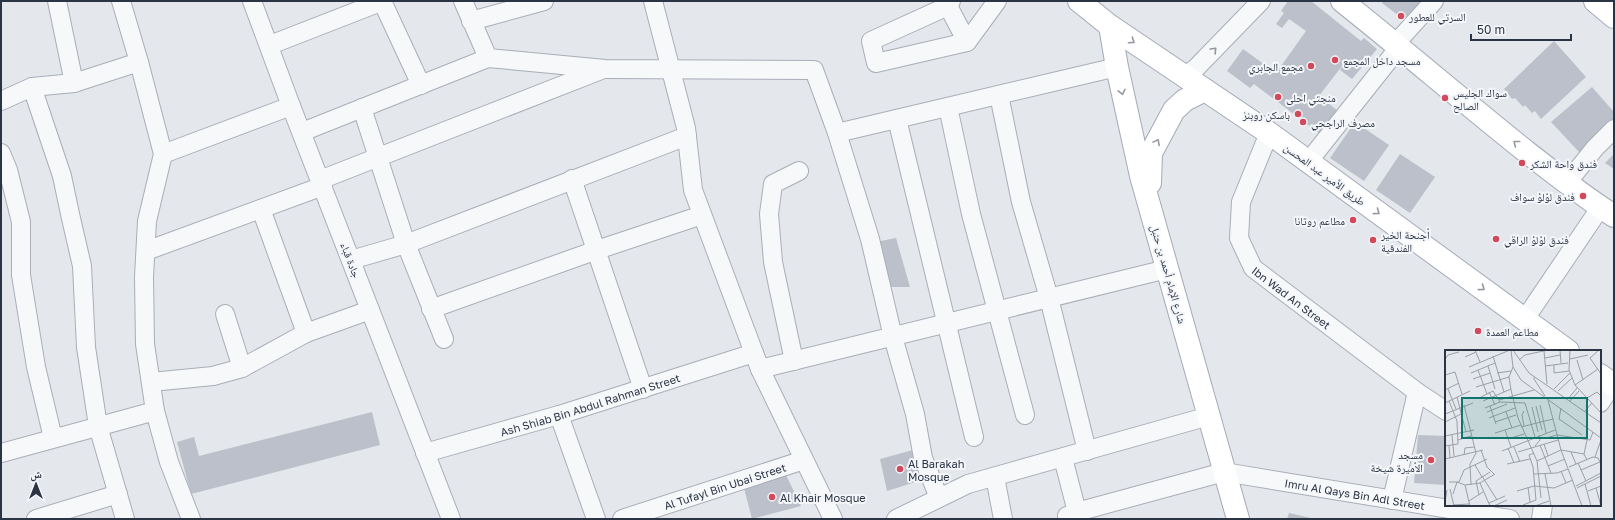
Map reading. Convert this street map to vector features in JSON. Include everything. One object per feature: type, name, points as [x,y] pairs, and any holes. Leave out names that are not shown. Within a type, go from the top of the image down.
[{"type":"main road","points":[[1342,1],[1361,8],[1398,45],[1487,120],[1567,183],[1607,212]]},
{"type":"main road","name":"طريق الأمير عبد المحسن","points":[[1080,2],[1110,26],[1269,133],[1567,350]]},
{"type":"main road","name":"شارع الإمام أحمد بن حنبل","points":[[1110,26],[1117,67],[1150,208],[1238,519]]},
{"type":"main road","points":[[1150,208],[1151,153],[1174,110],[1185,100],[1205,90]]},
{"type":"street","points":[[57,1],[74,83]]},
{"type":"street","points":[[121,1],[139,62],[162,154],[147,221],[145,344],[155,410],[169,462],[191,519]]},
{"type":"street","name":"جادة قباء","points":[[252,1],[270,45],[291,106],[451,519]]},
{"type":"street","points":[[270,45],[382,1],[421,85]]},
{"type":"street","points":[[463,1],[488,58]]},
{"type":"street","points":[[471,21],[544,1]]},
{"type":"street","points":[[653,1],[687,136],[693,190],[757,361],[833,519]]},
{"type":"street","points":[[967,42],[949,3],[871,41],[876,63],[967,42],[997,1]]},
{"type":"street","points":[[1185,76],[1196,68],[1261,1]]},
{"type":"street","points":[[1308,162],[1398,45],[1434,1]]},
{"type":"street","points":[[302,132],[488,58],[606,68],[814,70],[837,133],[870,239],[893,337],[915,414],[923,458],[939,498]]},
{"type":"street","points":[[1,101],[32,86],[74,83],[139,62]]},
{"type":"street","points":[[837,133],[1117,67]]},
{"type":"street","points":[[146,251],[261,209],[378,158],[606,68]]},
{"type":"street","points":[[32,86],[62,176],[82,266],[86,347],[98,426],[125,519]]},
{"type":"street","points":[[999,95],[1021,202],[1050,298],[1088,451]]},
{"type":"street","points":[[162,154],[291,106]]},
{"type":"street","points":[[948,107],[971,214],[1025,415]]},
{"type":"street","points":[[362,108],[406,244],[444,339]]},
{"type":"street","points":[[897,119],[945,324],[974,437]]},
{"type":"street","points":[[1567,183],[1595,148],[1614,129]]},
{"type":"street","name":"Ibn Wad An Street","points":[[1269,133],[1241,202],[1238,238],[1253,268],[1417,392],[1445,411]]},
{"type":"street","points":[[351,260],[406,244],[687,136]]},
{"type":"street","points":[[1,153],[8,170],[7,192],[21,222],[21,275],[36,367],[53,438]]},
{"type":"street","points":[[794,361],[773,262],[769,214],[773,184],[799,171]]},
{"type":"street","points":[[572,179],[643,389]]},
{"type":"street","points":[[261,209],[306,334]]},
{"type":"street","points":[[1525,319],[1607,212]]},
{"type":"street","points":[[432,309],[596,250],[702,215]]},
{"type":"street","name":"Ash Shiab Bin Abdul Rahman Street","points":[[425,453],[559,415],[643,389],[757,361],[794,361],[1167,269]]},
{"type":"street","points":[[151,382],[213,376],[242,368],[306,334],[370,310]]},
{"type":"street","points":[[224,314],[242,368]]},
{"type":"street","points":[[1601,401],[1609,381]]},
{"type":"street","points":[[1392,500],[1417,392]]},
{"type":"street","points":[[1,453],[155,410]]},
{"type":"street","points":[[559,415],[596,519]]},
{"type":"street","points":[[896,519],[968,484],[1209,416]]},
{"type":"street","points":[[1063,458],[1072,515],[1224,472]]},
{"type":"street","name":"Al Tufayl Bin Ubai Street","points":[[622,519],[804,460]]},
{"type":"street","name":"Imru Al Qays Bin Adl Street","points":[[1224,472],[1510,519]]},
{"type":"street","points":[[995,477],[1003,519]]},
{"type":"street","points":[[36,519],[118,494]]},
{"type":"street","points":[[1541,519],[1543,506]]},
{"type":"building","name":"مجمع الجابري","points":[[1288,1],[1311,1],[1361,41],[1364,38],[1377,49],[1352,79],[1340,70],[1345,62],[1319,96],[1338,111],[1320,134],[1254,84],[1250,88],[1227,71],[1243,49],[1276,73],[1306,31],[1289,19],[1282,28],[1276,24],[1284,13],[1281,11]]},
{"type":"building","points":[[1383,1],[1427,1],[1407,22],[1382,3]]},
{"type":"building","points":[[1554,41],[1586,77],[1541,119],[1535,111],[1532,113],[1525,105],[1523,107],[1515,98],[1512,99],[1504,89]]},
{"type":"building","points":[[1592,87],[1614,112],[1614,121],[1580,153],[1551,122]]},
{"type":"building","points":[[1355,122],[1389,145],[1364,181],[1330,158]]},
{"type":"building","points":[[1400,154],[1435,177],[1410,213],[1376,190]]},
{"type":"building","points":[[1614,154],[1614,169],[1605,163]]},
{"type":"building","points":[[896,238],[910,287],[888,287],[876,242]]},
{"type":"building","points":[[372,412],[380,445],[191,494],[177,442],[194,437],[199,456]]},
{"type":"building","name":"مسجد الأميرة شيخة","points":[[1418,435],[1445,436],[1445,485],[1414,483]]},
{"type":"building","name":"Al Barakah Mosque","points":[[913,450],[922,480],[887,491],[880,459]]},
{"type":"building","name":"Al Khair Mosque","points":[[786,475],[801,506],[752,519],[744,488]]},
{"type":"building","points":[[1289,513],[1311,518],[1311,519],[1287,519]]},
{"type":"place","name":"السرتي للعطور","points":[[1401,16]]},
{"type":"place","name":"مسجد داخل المجمع","points":[[1335,60]]},
{"type":"place","name":"مجمع الجابري","points":[[1311,66]]},
{"type":"place","name":"منجتي احلى","points":[[1278,97]]},
{"type":"place","name":"سواك الجليس الصالح","points":[[1445,98]]},
{"type":"place","name":"باسكن روبنز","points":[[1298,114]]},
{"type":"place","name":"مصرف الراجحي","points":[[1303,122]]},
{"type":"place","name":"فندق واحة الشكر","points":[[1522,163]]},
{"type":"place","name":"فندق لؤلؤ سواف","points":[[1583,196]]},
{"type":"place","name":"مطاعم روتانا","points":[[1353,220]]},
{"type":"place","name":"فندق لؤلؤ الراقي","points":[[1496,239]]},
{"type":"place","name":"أجنحة الخير الفندقية","points":[[1373,240]]},
{"type":"place","name":"مطاعم العمدة","points":[[1478,331]]},
{"type":"place","name":"مسجد الأميرة شيخة","points":[[1431,460]]},
{"type":"place","name":"Al Barakah Mosque","points":[[900,469]]},
{"type":"place","name":"Al Khair Mosque","points":[[772,497]]}]
